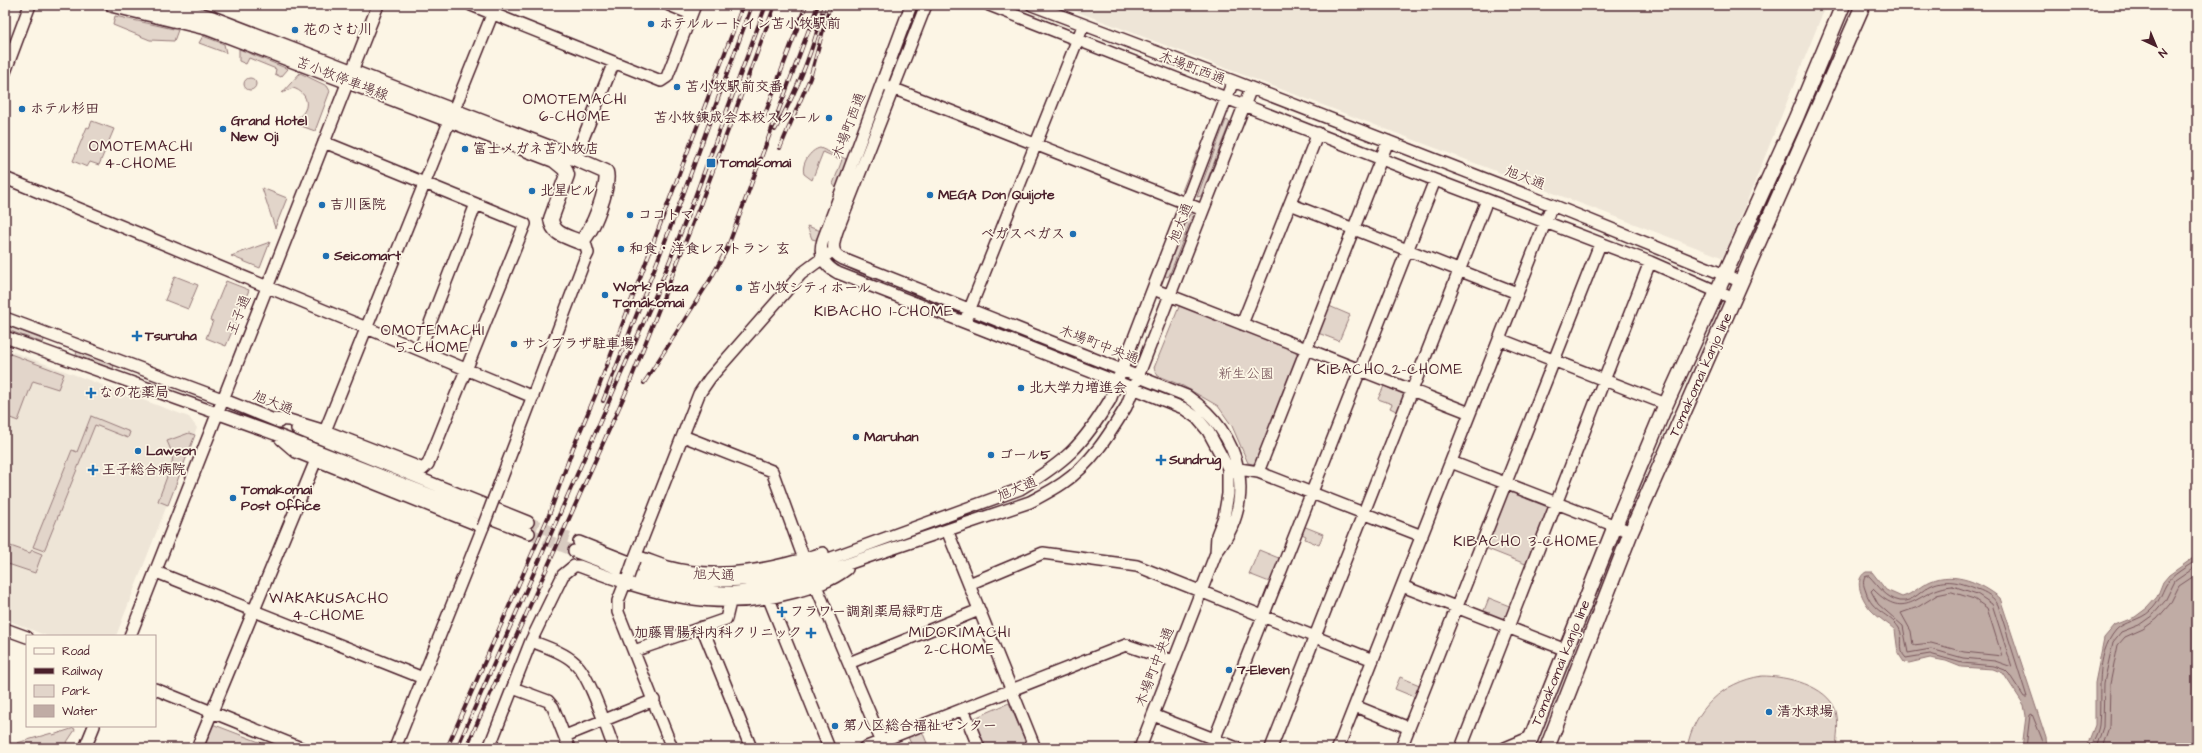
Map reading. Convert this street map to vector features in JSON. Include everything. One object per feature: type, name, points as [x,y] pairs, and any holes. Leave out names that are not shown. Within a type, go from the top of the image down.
[{"type":"main road","name":"苫小牧停車場線","points":[[113,5],[196,14]]},
{"type":"main road","name":"苫小牧停車場線","points":[[163,5],[196,14],[350,77],[452,116],[575,158],[606,172],[608,178],[606,188],[595,218],[584,239],[580,242],[556,233],[552,227],[551,219],[567,174],[565,168],[554,160],[452,116]]},
{"type":"main road","name":"Tomakomai kanjo line","points":[[1529,743],[1615,526],[1666,404],[1726,276],[1796,118],[1843,5]]},
{"type":"main road","name":"Tomakomai kanjo line","points":[[1547,748],[1631,532],[1863,5]]},
{"type":"street","points":[[5,72],[8,57],[30,5]]},
{"type":"street","name":"王子通","points":[[130,635],[378,5]]},
{"type":"street","points":[[471,5],[495,9],[614,62],[661,81],[667,77],[693,9],[669,5]]},
{"type":"street","name":"木場町西通","points":[[823,258],[821,251],[823,240],[911,5]]},
{"type":"street","name":"木場町西通","points":[[834,250],[835,237],[926,5]]},
{"type":"street","name":"木場町西通","points":[[989,5],[1227,98]]},
{"type":"street","name":"木場町西通","points":[[1032,5],[1083,26],[1234,81]]},
{"type":"street","points":[[325,431],[495,9]]},
{"type":"street","points":[[964,323],[1083,26]]},
{"type":"street","points":[[575,158],[614,62]]},
{"type":"street","name":"旭大通","points":[[1251,88],[1126,407],[1106,441],[1084,465],[1063,483],[1030,502],[808,578],[766,589],[727,592],[697,591],[668,586],[576,546],[660,574],[702,582],[765,579],[853,550],[1020,489],[1052,470],[1072,453],[1090,432],[1110,400],[1234,81],[1552,205],[1742,282]]},
{"type":"street","points":[[881,84],[1203,210]]},
{"type":"street","points":[[1227,98],[1600,244],[1650,262],[1734,299]]},
{"type":"street","points":[[1242,324],[1318,133]]},
{"type":"street","points":[[1258,472],[1388,141]]},
{"type":"street","points":[[272,419],[290,420],[325,431],[423,469],[428,464],[525,224],[324,142]]},
{"type":"street","points":[[5,178],[533,397]]},
{"type":"street","points":[[1213,744],[1435,180]]},
{"type":"street","points":[[1271,748],[1487,200]]},
{"type":"street","points":[[420,349],[476,204]]},
{"type":"street","points":[[1290,204],[1517,293]]},
{"type":"street","points":[[1338,748],[1552,205]]},
{"type":"street","points":[[396,748],[588,253],[584,239]]},
{"type":"street","points":[[1401,748],[1600,244]]},
{"type":"street","points":[[672,748],[618,612],[618,601],[699,394],[710,378],[801,274],[834,250]]},
{"type":"street","name":"木場町中央通","points":[[834,250],[843,260],[1187,396],[1204,409],[1217,423],[1230,445],[1234,468],[1224,517],[1217,535],[1216,553],[1140,748]]},
{"type":"street","name":"木場町中央通","points":[[823,258],[827,266],[838,273],[1183,408],[1197,418],[1234,468]]},
{"type":"street","points":[[1461,748],[1650,262]]},
{"type":"street","points":[[1153,289],[1470,413]]},
{"type":"street","name":"旭大通","points":[[5,318],[272,419],[528,528],[276,434],[5,337]]},
{"type":"street","points":[[1499,339],[1666,404]]},
{"type":"street","points":[[276,434],[296,452],[483,527]]},
{"type":"street","points":[[683,436],[772,471],[804,559]]},
{"type":"street","points":[[197,748],[316,460]]},
{"type":"street","points":[[1451,462],[1631,532]]},
{"type":"street","points":[[1234,468],[1258,472],[1422,536]]},
{"type":"street","points":[[947,530],[1034,747]]},
{"type":"street","points":[[635,558],[669,567],[704,573],[766,570],[832,550],[853,550]]},
{"type":"street","points":[[969,584],[1042,553],[1137,566],[1373,660]]},
{"type":"street","points":[[489,748],[531,641],[567,570],[574,566],[579,566],[626,580],[661,593],[701,600],[730,602],[769,599],[816,586],[841,573],[857,561]]},
{"type":"street","points":[[156,572],[423,678]]},
{"type":"street","points":[[816,586],[883,744]]},
{"type":"street","points":[[1402,586],[1566,650]]},
{"type":"street","points":[[769,599],[829,748]]},
{"type":"street","points":[[634,651],[726,619],[730,602]]},
{"type":"street","points":[[849,664],[979,610]]},
{"type":"street","points":[[702,627],[751,748]]},
{"type":"street","points":[[5,628],[26,637]]},
{"type":"street","points":[[531,641],[564,655],[577,664],[586,679],[614,748]]},
{"type":"street","points":[[864,748],[883,744],[963,709],[1126,645],[1173,661]]},
{"type":"street","points":[[513,688],[548,701],[553,708],[567,744],[603,721],[654,700]]},
{"type":"street","points":[[156,689],[301,748]]},
{"type":"street","points":[[1355,706],[1410,728]]},
{"type":"street","points":[[963,709],[979,748]]},
{"type":"street","points":[[1152,715],[1213,744],[1237,748]]},
{"type":"street","points":[[85,748],[94,727]]},
{"type":"street","points":[[1505,748],[1529,743]]},
{"type":"shaded area","points":[[1060,5],[1826,5],[1724,258]]},
{"type":"shaded area","name":"王子総合病院","points":[[5,349],[189,417],[197,428],[116,635],[45,635],[5,619]]},
{"type":"green space","points":[[917,5],[921,5],[892,78],[890,77]]},
{"type":"green space","points":[[115,16],[178,30],[174,41],[150,40],[113,25]]},
{"type":"green space","points":[[203,36],[224,44],[226,53],[199,43]]},
{"type":"green space","points":[[239,49],[288,69],[281,77],[275,74],[276,69],[249,58],[246,64],[239,61]]},
{"type":"green space","points":[[300,73],[327,86],[330,91],[315,131],[293,123],[295,119],[304,112],[306,107],[303,94],[299,90],[293,88],[282,93]]},
{"type":"green space","points":[[252,78],[255,79],[255,89],[248,90],[245,89],[244,82],[245,79]]},
{"type":"green space","points":[[1226,120],[1230,122],[1201,196],[1197,197]]},
{"type":"green space","points":[[92,121],[114,129],[99,165],[90,162],[87,167],[73,161],[87,127],[89,128]]},
{"type":"green space","points":[[820,148],[846,159],[846,167],[837,189],[833,184],[842,160],[823,152],[812,180],[804,174],[803,170],[807,158],[816,149]]},
{"type":"green space","points":[[1198,151],[1200,151],[1184,191],[1182,191]]},
{"type":"green space","points":[[262,188],[287,198],[275,228]]},
{"type":"green space","points":[[1191,214],[1192,217],[1169,276],[1166,277],[1165,274],[1188,216]]},
{"type":"green space","points":[[807,226],[821,231],[816,240],[812,239]]},
{"type":"green space","points":[[270,242],[260,268],[231,256]]},
{"type":"green space","points":[[844,266],[953,310],[951,313],[887,287]]},
{"type":"green space","points":[[175,276],[198,285],[188,309],[165,300]]},
{"type":"green space","points":[[226,281],[249,290],[226,346],[206,338],[213,321],[210,320]]},
{"type":"green space","name":"新生公園","points":[[1181,302],[1294,347],[1298,357],[1258,461],[1253,464],[1248,463],[1232,426],[1218,406],[1183,386],[1158,376],[1154,368]]},
{"type":"green space","points":[[1329,306],[1350,315],[1339,341],[1318,333]]},
{"type":"green space","points":[[984,321],[1099,369],[1098,371],[983,325]]},
{"type":"green space","points":[[5,325],[44,340],[43,343],[5,329]]},
{"type":"green space","points":[[77,351],[114,365],[113,369],[76,355]]},
{"type":"green space","points":[[5,352],[64,374],[58,389],[33,381],[18,421],[5,416]]},
{"type":"green space","points":[[1384,386],[1405,395],[1398,412],[1390,408],[1392,404],[1378,399]]},
{"type":"green space","points":[[91,416],[130,432],[128,438],[95,425],[44,551],[33,547],[72,450],[77,452]]},
{"type":"green space","points":[[189,433],[195,435],[168,505],[158,501],[172,463],[173,455],[167,441]]},
{"type":"green space","points":[[1507,491],[1550,508],[1528,565],[1485,548]]},
{"type":"green space","points":[[1303,526],[1323,534],[1319,545],[1305,539],[1306,536],[1300,533]]},
{"type":"green space","points":[[5,544],[30,553],[32,550],[42,554],[35,573],[5,563]]},
{"type":"green space","points":[[1259,550],[1281,559],[1272,583],[1249,574]]},
{"type":"green space","points":[[1489,598],[1512,607],[1506,622],[1483,613]]},
{"type":"green space","name":"清水球場","points":[[1762,676],[1772,676],[1794,680],[1815,688],[1824,695],[1831,702],[1837,715],[1838,725],[1836,748],[1687,748],[1696,721],[1712,700],[1735,684]]},
{"type":"green space","points":[[1400,677],[1422,686],[1417,698],[1395,689]]},
{"type":"green space","points":[[1009,703],[1027,745],[1019,748],[982,748],[970,720]]},
{"type":"green space","points":[[212,724],[275,748],[203,748]]},
{"type":"green space","points":[[74,728],[75,730],[63,748],[17,748],[17,743],[52,733],[53,735]]},
{"type":"green space","points":[[922,731],[929,748],[913,748],[908,737]]},
{"type":"green space","points":[[948,741],[951,748],[930,748]]},
{"type":"water","points":[[2197,553],[2197,748],[2086,748],[2095,725],[2095,683],[2104,638],[2115,625],[2135,617],[2147,608],[2157,597],[2163,582],[2169,575],[2196,556]]},
{"type":"water","points":[[1866,572],[1872,572],[1886,590],[1902,597],[1910,594],[1931,581],[1949,577],[1976,583],[2000,598],[2046,738],[2047,748],[2022,748],[2026,716],[2024,705],[2003,673],[1993,669],[1961,667],[1946,661],[1930,658],[1909,663],[1904,662],[1898,653],[1895,630],[1874,613],[1862,596],[1859,585],[1862,576]]},
{"type":"tunnel","points":[[528,522],[579,542]]},
{"type":"tunnel","points":[[529,533],[574,551]]},
{"type":"railway","points":[[447,748],[549,515],[573,448],[598,389],[743,5]]},
{"type":"railway","points":[[603,401],[683,195],[752,5]]},
{"type":"railway","points":[[457,748],[660,285],[693,202],[766,5]]},
{"type":"railway","points":[[466,748],[626,392],[700,205],[775,5]]},
{"type":"railway","points":[[764,117],[806,5]]},
{"type":"railway","points":[[644,383],[710,280],[727,249],[818,5]]},
{"type":"railway","points":[[775,130],[791,100],[810,54],[824,5]]},
{"type":"railway","points":[[780,148],[810,78],[830,5]]},
{"type":"place","name":"ホテルルートイン苫小牧駅前","points":[[651,24]]},
{"type":"place","name":"花のさむ川","points":[[295,30]]},
{"type":"place","name":"苫小牧駅前交番","points":[[677,87]]},
{"type":"place","name":"ホテル杉田","points":[[22,109]]},
{"type":"place","name":"苫小牧錬成会本校スクール","points":[[829,118]]},
{"type":"place","name":"Grand Hotel New Oji","points":[[223,129]]},
{"type":"place","name":"富士メガネ苫小牧店","points":[[465,149]]},
{"type":"place","name":"Tomakomai","points":[[711,163]]},
{"type":"place","name":"北星ビル","points":[[532,191]]},
{"type":"place","name":"MEGA Don Quijote","points":[[930,195]]},
{"type":"place","name":"吉川医院","points":[[322,205]]},
{"type":"place","name":"ココトマ","points":[[630,215]]},
{"type":"place","name":"ベガスベガス","points":[[1073,234]]},
{"type":"place","name":"和食・洋食レストラン 玄","points":[[621,249]]},
{"type":"place","name":"Seicomart","points":[[326,256]]},
{"type":"place","name":"苫小牧シティホール","points":[[739,288]]},
{"type":"place","name":"Work Plaza Tomakomai","points":[[605,295]]},
{"type":"place","name":"Tsuruha","points":[[137,336]]},
{"type":"place","name":"サンプラザ駐車場","points":[[514,344]]},
{"type":"place","name":"北大学力増進会","points":[[1021,388]]},
{"type":"place","name":"なの花薬局","points":[[91,393]]},
{"type":"place","name":"Maruhan","points":[[856,437]]},
{"type":"place","name":"Lawson","points":[[138,451]]},
{"type":"place","name":"ゴール5","points":[[991,455]]},
{"type":"place","name":"Sundrug","points":[[1161,460]]},
{"type":"place","name":"王子総合病院","points":[[93,470]]},
{"type":"place","name":"Tomakomai Post Office","points":[[233,498]]},
{"type":"place","name":"フラワー調剤薬局緑町店","points":[[782,612]]},
{"type":"place","name":"加藤胃腸科内科クリニック","points":[[811,633]]},
{"type":"place","name":"7-Eleven","points":[[1229,670]]},
{"type":"place","name":"清水球場","points":[[1769,712]]},
{"type":"place","name":"第八区総合福祉センター","points":[[835,726]]},
{"type":"district","name":"OMOTEMACHI 6-CHOME","points":[[575,108]]},
{"type":"district","name":"OMOTEMACHI 4-CHOME","points":[[141,154]]},
{"type":"district","name":"KIBACHO 1-CHOME","points":[[884,311]]},
{"type":"district","name":"OMOTEMACHI 5-CHOME","points":[[433,338]]},
{"type":"district","name":"KIBACHO 2-CHOME","points":[[1390,369]]},
{"type":"district","name":"KIBACHO 3-CHOME","points":[[1526,541]]},
{"type":"district","name":"WAKAKUSACHO 4-CHOME","points":[[329,606]]},
{"type":"district","name":"MIDORIMACHI 2-CHOME","points":[[960,640]]}]
